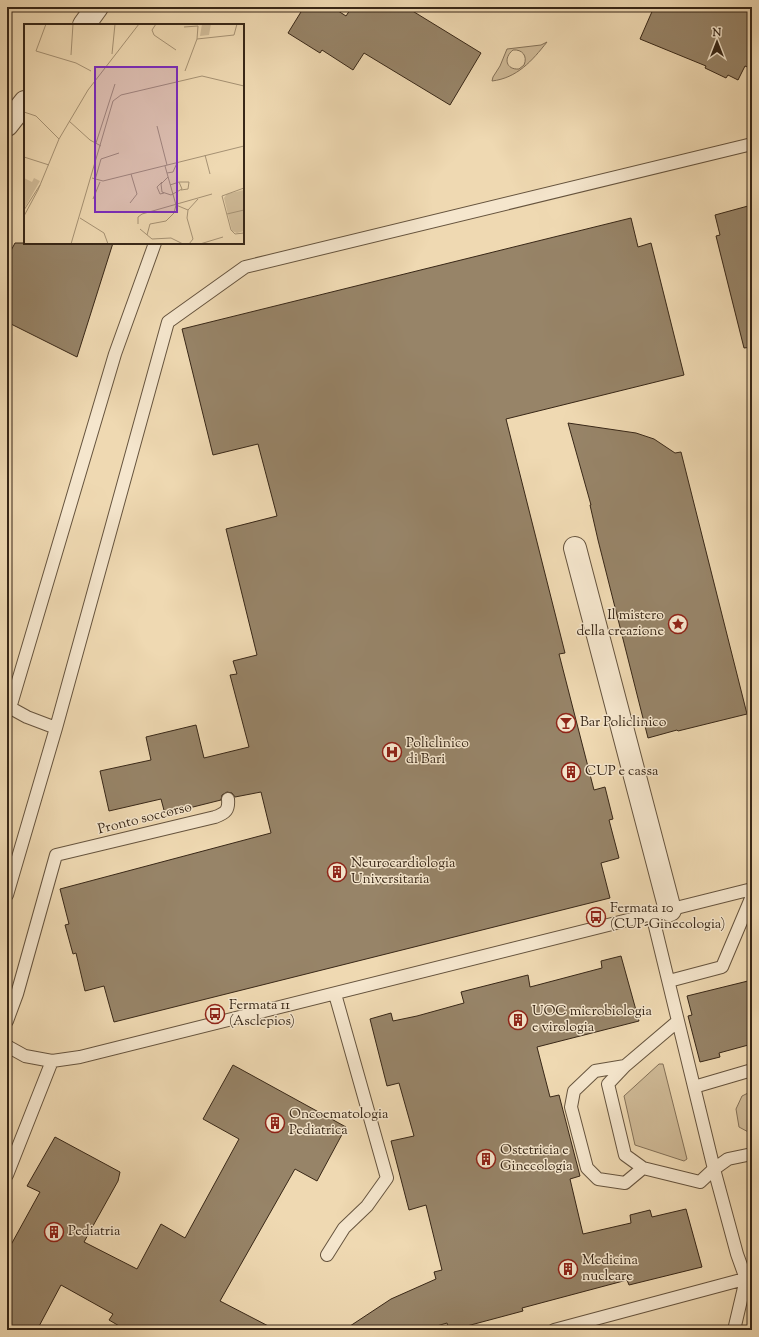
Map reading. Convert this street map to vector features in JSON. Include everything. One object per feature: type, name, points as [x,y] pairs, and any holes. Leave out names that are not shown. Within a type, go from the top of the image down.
[{"type":"street","points":[[85,24],[97,7]]},
{"type":"street","points":[[7,125],[24,103]]},
{"type":"street","points":[[575,548],[661,912]]},
{"type":"lane","points":[[7,895],[56,728],[168,322],[245,267],[752,144]]},
{"type":"lane","points":[[56,728],[27,717],[9,707],[115,354],[155,244]]},
{"type":"lane","name":"Pronto soccorso","points":[[7,1021],[17,994],[56,855],[215,817],[224,814],[229,806],[228,799]]},
{"type":"lane","points":[[7,1046],[25,1056],[52,1061],[80,1058],[752,889]]},
{"type":"lane","points":[[669,981],[722,968],[752,896]]},
{"type":"lane","points":[[661,912],[669,981],[678,1021],[714,1169],[737,1254],[750,1280],[734,1330]]},
{"type":"lane","points":[[327,1255],[344,1228],[367,1206],[387,1178],[335,994]]},
{"type":"lane","points":[[678,1021],[625,1066],[608,1084],[625,1155],[644,1168],[700,1182],[728,1159],[752,1154]]},
{"type":"lane","points":[[7,1175],[52,1061]]},
{"type":"lane","points":[[625,1066],[596,1071],[574,1091],[571,1106],[587,1168],[598,1179],[625,1183],[644,1168]]},
{"type":"lane","points":[[694,1087],[752,1070]]},
{"type":"lane","points":[[554,1330],[750,1280]]},
{"type":"shaded area","points":[[547,42],[536,56],[523,68],[509,76],[492,81],[507,49],[541,45]],"holes":[[[513,50],[516,50],[525,56],[524,65],[519,69],[511,68],[507,63],[510,53]]]},
{"type":"shaded area","points":[[659,1064],[663,1064],[687,1159],[684,1161],[635,1145],[624,1096]]},
{"type":"shaded area","points":[[752,1091],[752,1134],[739,1127],[736,1109],[742,1096]]},
{"type":"building","points":[[304,7],[332,7],[346,16],[352,7],[406,7],[481,53],[450,105],[364,53],[353,70],[322,50],[320,53],[288,33]]},
{"type":"building","points":[[654,7],[752,7],[752,69],[745,66],[738,80],[728,75],[726,78],[705,68],[706,66],[640,39]]},
{"type":"building","points":[[748,206],[752,222],[752,347],[744,348],[716,236],[720,235],[715,215]]},
{"type":"building","points":[[631,218],[638,247],[651,243],[684,375],[506,419],[565,653],[559,654],[594,790],[605,787],[613,819],[609,820],[619,858],[601,863],[610,898],[114,1022],[104,986],[85,991],[76,953],[73,954],[65,925],[69,924],[60,889],[271,833],[261,792],[235,797],[232,793],[227,792],[222,795],[221,800],[165,814],[161,799],[109,811],[100,771],[151,760],[146,737],[196,725],[204,758],[249,747],[230,675],[237,674],[233,661],[257,655],[226,529],[277,516],[258,444],[213,455],[182,329]]},
{"type":"building","points":[[15,243],[113,244],[77,357],[7,322],[7,258]]},
{"type":"building","points":[[568,423],[636,433],[654,439],[675,453],[681,452],[747,714],[648,738],[598,540],[591,505]]},
{"type":"building","points":[[621,956],[639,1021],[537,1047],[550,1097],[559,1095],[580,1176],[570,1179],[583,1234],[631,1223],[630,1215],[650,1210],[652,1217],[686,1209],[702,1267],[629,1285],[627,1280],[522,1308],[523,1311],[452,1330],[449,1330],[447,1323],[423,1330],[344,1330],[391,1299],[436,1279],[434,1272],[442,1270],[426,1205],[409,1210],[391,1141],[414,1136],[399,1083],[387,1086],[370,1019],[391,1013],[393,1021],[417,1016],[464,1003],[461,992],[528,975],[530,987],[602,968],[601,961]]},
{"type":"building","points":[[752,980],[752,1044],[719,1053],[720,1057],[700,1062],[688,1016],[692,1015],[687,996]]},
{"type":"building","name":"Pediatria","points":[[233,1065],[346,1127],[317,1181],[295,1169],[220,1301],[276,1330],[126,1330],[109,1320],[113,1314],[61,1285],[37,1330],[7,1330],[7,1252],[40,1192],[27,1186],[55,1137],[120,1172],[118,1181],[84,1242],[137,1269],[161,1224],[185,1238],[239,1139],[203,1119]]},
{"type":"place","name":"Il mistero della creazione","points":[[678,624]]},
{"type":"place","name":"Bar Policlinico","points":[[566,723]]},
{"type":"place","name":"Policlinico di Bari","points":[[392,752]]},
{"type":"place","name":"CUP e cassa","points":[[571,772]]},
{"type":"place","name":"Neurocardiologia Universitaria","points":[[337,872]]},
{"type":"place","name":"Fermata 10 (CUP-Ginecologia)","points":[[596,917]]},
{"type":"place","name":"Fermata 11 (Asclepios)","points":[[215,1014]]},
{"type":"place","name":"UOC microbiologia e virologia","points":[[518,1020]]},
{"type":"place","name":"Oncoematologia Pediatrica","points":[[275,1123]]},
{"type":"place","name":"Ostetricia e Ginecologia","points":[[486,1159]]},
{"type":"place","name":"Pediatria","points":[[54,1232]]},
{"type":"place","name":"Medicina nucleare","points":[[568,1269]]}]
